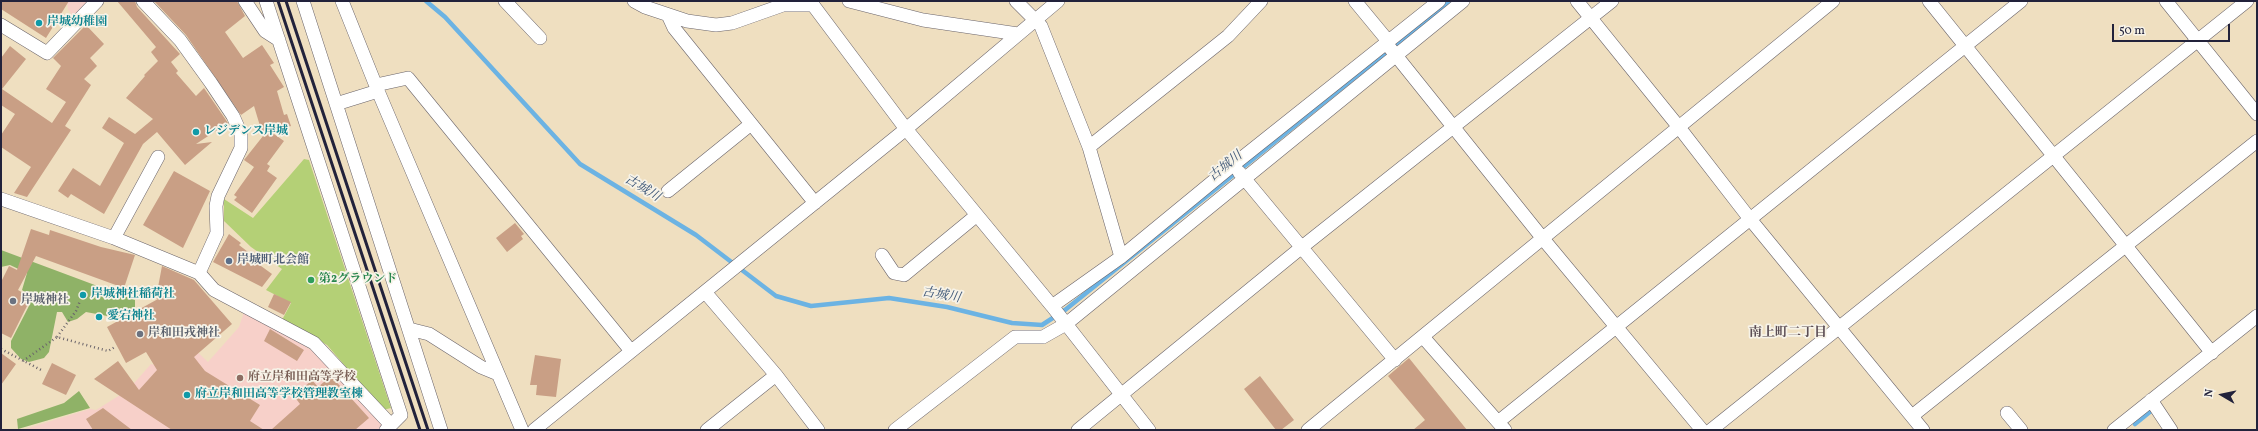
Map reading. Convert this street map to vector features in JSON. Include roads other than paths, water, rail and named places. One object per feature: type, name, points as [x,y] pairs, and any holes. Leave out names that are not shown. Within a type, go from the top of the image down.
[{"type":"street","points":[[1,24],[47,53],[97,1]]},
{"type":"street","points":[[143,1],[180,40],[233,116],[241,134],[241,148],[218,196],[216,206],[217,233],[199,272]]},
{"type":"street","points":[[245,1],[265,31],[279,40]]},
{"type":"street","points":[[1,198],[114,238],[199,272],[214,290],[314,344],[388,427],[401,415],[266,1]]},
{"type":"street","points":[[302,1],[441,430]]},
{"type":"street","points":[[342,1],[377,88],[522,430]]},
{"type":"street","points":[[505,1],[540,38]]},
{"type":"street","points":[[634,1],[687,20],[716,25],[732,23],[782,5],[811,3],[906,129],[1066,323],[1149,430]]},
{"type":"street","points":[[849,1],[923,20],[1018,34]]},
{"type":"street","points":[[1016,1],[1041,26],[1089,147],[1120,257]]},
{"type":"street","points":[[534,430],[906,129],[1058,1]]},
{"type":"street","points":[[1089,147],[1228,36],[1260,1]]},
{"type":"street","points":[[1355,1],[1396,55],[1544,240],[1702,430]]},
{"type":"street","points":[[1052,307],[1120,257],[1439,1]]},
{"type":"street","points":[[895,430],[1015,337],[1043,337],[1066,323],[1463,1]]},
{"type":"street","points":[[1577,1],[1678,126],[1750,219],[1923,430]]},
{"type":"street","points":[[1078,430],[1302,247],[1612,1]]},
{"type":"street","points":[[1308,430],[1544,240],[1678,126],[1834,1]]},
{"type":"street","points":[[1929,1],[2212,353]]},
{"type":"street","points":[[1424,337],[1502,426],[1616,328],[2021,1]]},
{"type":"street","points":[[2166,1],[2257,114]]},
{"type":"street","points":[[1711,430],[2247,1]]},
{"type":"street","points":[[668,14],[674,28],[815,203]]},
{"type":"street","points":[[336,104],[408,78],[631,351]]},
{"type":"street","points":[[668,191],[751,124]]},
{"type":"street","points":[[1912,416],[2127,247],[2257,141]]},
{"type":"street","points":[[114,238],[158,157]]},
{"type":"street","points":[[1233,165],[1245,177],[1395,360]]},
{"type":"street","points":[[882,254],[894,273],[904,275],[977,215]]},
{"type":"street","points":[[705,292],[776,375],[818,430]]},
{"type":"street","points":[[2114,430],[2257,316]]},
{"type":"street","points":[[409,329],[429,334],[481,367],[498,374]]},
{"type":"street","points":[[707,430],[776,375]]},
{"type":"street","points":[[2151,400],[2171,430]]},
{"type":"street","points":[[2007,413],[2021,430]]},
{"type":"waterway","name":"古城川","points":[[426,1],[445,17],[580,164],[696,235],[776,296],[811,306],[889,298],[947,307],[1012,323],[1042,325],[1065,310],[1450,1]]},
{"type":"waterway","points":[[2135,424],[2151,411]]},
{"type":"railway","points":[[278,1],[420,430]]},
{"type":"railway","points":[[286,1],[428,430]]},
{"type":"place","name":"岸城幼稚園","points":[[39,23]]},
{"type":"place","name":"レジデンス岸城","points":[[196,132]]},
{"type":"place","name":"岸城町北会館","points":[[229,261]]},
{"type":"place","name":"第2グラウンド","points":[[311,280]]},
{"type":"place","name":"岸城神社稲荷社","points":[[83,295]]},
{"type":"place","name":"岸城神社","points":[[13,301]]},
{"type":"place","name":"愛宕神社","points":[[99,317]]},
{"type":"place","name":"岸和田戎神社","points":[[140,334]]},
{"type":"place","name":"府立岸和田高等学校","points":[[240,378]]},
{"type":"place","name":"府立岸和田高等学校管理教室棟","points":[[187,395]]},
{"type":"district","name":"南上町二丁目","points":[[1788,334]]}]
